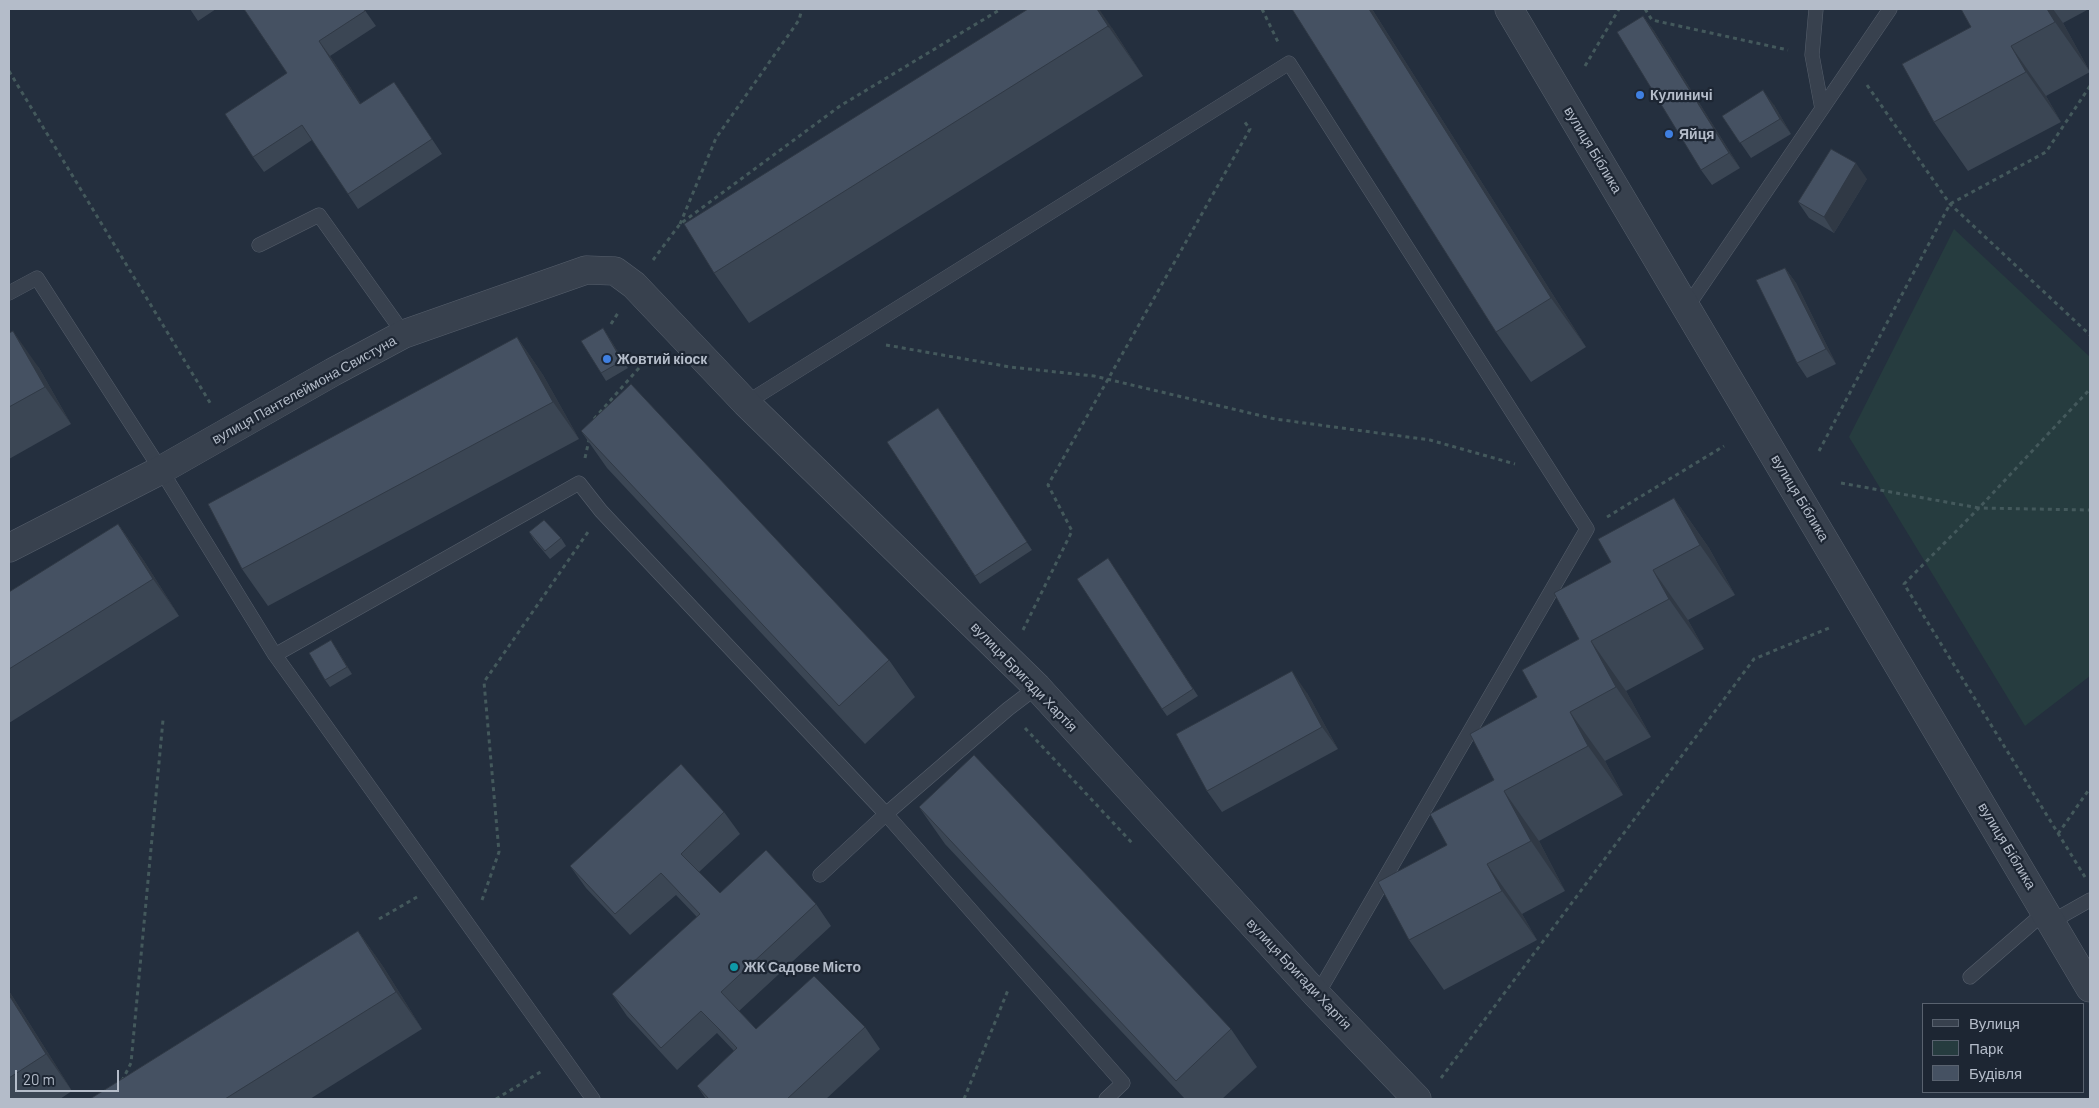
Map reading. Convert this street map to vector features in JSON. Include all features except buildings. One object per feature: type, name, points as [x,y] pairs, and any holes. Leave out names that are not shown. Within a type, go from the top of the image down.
[{"type":"street","name":"вулиця Біблика","points":[[1509,9],[2090,988]]},
{"type":"street","name":"вулиця Пантелеймона Свистуна","points":[[9,548],[162,470],[333,372],[404,334],[586,270],[624,278]]},
{"type":"street","name":"вулиця Бригади Хартія","points":[[624,278],[746,403],[1037,687],[1317,995],[1427,1091]]},
{"type":"lane","points":[[1816,9],[1812,55],[1822,109]]},
{"type":"lane","points":[[1687,307],[1890,9]]},
{"type":"lane","points":[[746,403],[1289,63],[1587,529],[1317,995]]},
{"type":"lane","points":[[259,245],[319,215],[404,334]]},
{"type":"lane","points":[[9,293],[37,278],[162,470],[274,655],[593,1099]]},
{"type":"lane","points":[[274,655],[579,483],[601,511],[886,814],[1124,1083],[1106,1099]]},
{"type":"lane","points":[[820,875],[886,814],[1000,715],[1037,687]]},
{"type":"lane","points":[[1970,977],[2048,917],[2090,900]]},
{"type":"path","points":[[680,224],[716,138],[799,20],[802,9]]},
{"type":"path","points":[[611,324],[624,278],[680,224],[840,106],[1001,9]]},
{"type":"path","points":[[1262,9],[1289,63]]},
{"type":"path","points":[[1586,66],[1618,9]]},
{"type":"path","points":[[1645,9],[1652,20],[1812,55]]},
{"type":"path","points":[[1852,64],[1950,204],[2090,335]]},
{"type":"path","points":[[9,71],[228,432]]},
{"type":"path","points":[[1819,451],[1950,204],[2046,152],[2090,86]]},
{"type":"path","points":[[1008,659],[1072,531],[1048,485],[1250,129],[1231,99]]},
{"type":"path","points":[[848,338],[1010,366],[1094,376],[1276,419],[1430,440],[1552,475]]},
{"type":"path","points":[[594,420],[646,360]]},
{"type":"path","points":[[2086,878],[1904,584],[1979,508],[2090,389]]},
{"type":"path","points":[[579,483],[589,438]]},
{"type":"path","points":[[1587,529],[1724,446]]},
{"type":"path","points":[[1841,484],[1979,508],[2090,510]]},
{"type":"path","points":[[471,929],[499,852],[484,682],[567,565],[601,511]]},
{"type":"path","points":[[1427,1091],[1754,659],[1829,628]]},
{"type":"path","points":[[120,1085],[131,1063],[163,720]]},
{"type":"path","points":[[2058,834],[2090,788]]},
{"type":"path","points":[[379,919],[439,884]]},
{"type":"path","points":[[964,1099],[1019,964]]},
{"type":"path","points":[[496,1099],[563,1058]]},
{"type":"green space","points":[[1954,229],[2090,357],[2090,676],[2025,726],[1849,437]]},
{"type":"place","name":"Кулиничі","points":[[1640,95]]},
{"type":"place","name":"Яйця","points":[[1669,134]]},
{"type":"place","name":"Жовтий кіоск","points":[[607,359]]},
{"type":"place","name":"ЖК Садове Місто","points":[[734,967]]}]
